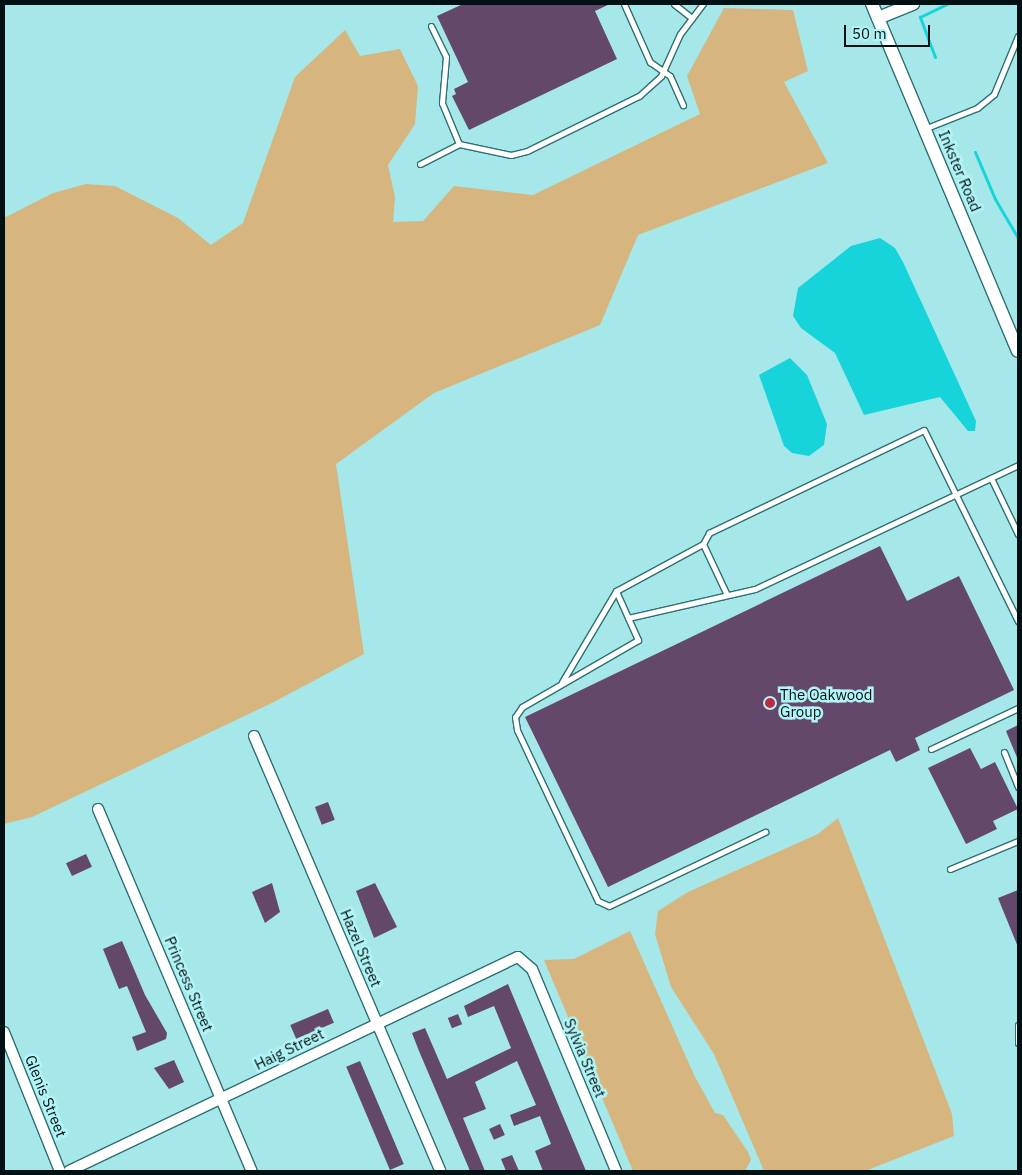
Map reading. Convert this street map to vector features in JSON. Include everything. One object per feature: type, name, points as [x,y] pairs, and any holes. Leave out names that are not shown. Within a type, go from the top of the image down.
[{"type":"street","name":"Inkster Road","points":[[872,4],[1018,351]]},
{"type":"street","points":[[878,18],[913,4]]},
{"type":"street","name":"Hazel Street","points":[[254,736],[440,1171]]},
{"type":"street","name":"Princess Street","points":[[98,809],[252,1171]]},
{"type":"street","name":"Haig Street","points":[[69,1171],[512,958],[523,958]]},
{"type":"street","name":"Sylvia Street","points":[[523,958],[532,969],[616,1171]]},
{"type":"street","name":"Glenis Street","points":[[4,1032],[60,1171]]},
{"type":"lane","points":[[624,4],[650,62],[664,71],[683,105]]},
{"type":"lane","points":[[674,4],[692,18]]},
{"type":"lane","points":[[420,164],[459,144],[511,155],[527,150],[639,96],[654,87],[664,71],[680,34],[703,4]]},
{"type":"lane","points":[[431,26],[446,57],[442,103],[459,144]]},
{"type":"lane","points":[[924,129],[977,108],[994,94],[1018,36]]},
{"type":"lane","points":[[561,683],[616,591],[703,544],[709,533],[924,430],[1018,621]]},
{"type":"lane","points":[[628,618],[755,589],[1018,465]]},
{"type":"lane","points":[[991,478],[1018,534]]},
{"type":"lane","points":[[703,544],[727,595]]},
{"type":"lane","points":[[616,591],[638,640],[522,707],[515,717],[516,730],[598,901],[609,906],[765,832]]},
{"type":"lane","points":[[931,749],[1018,708]]},
{"type":"lane","points":[[1004,752],[1018,787]]},
{"type":"lane","points":[[950,868],[1018,841]]},
{"type":"lane","points":[[1018,1025],[1018,1043]]},
{"type":"shaded area","points":[[724,8],[793,10],[808,71],[784,82],[828,163],[638,235],[600,325],[434,393],[336,464],[364,654],[272,703],[32,817],[4,824],[4,218],[53,193],[86,184],[115,186],[178,218],[211,245],[243,223],[295,77],[345,30],[360,56],[400,49],[418,86],[415,124],[388,165],[395,197],[393,222],[423,221],[454,186],[533,195],[700,114],[687,76]]},
{"type":"shaded area","points":[[838,818],[952,1114],[954,1136],[865,1171],[764,1171],[714,1054],[671,987],[655,934],[658,911],[688,892],[818,834]]},
{"type":"shaded area","points":[[630,931],[694,1075],[715,1113],[723,1115],[748,1152],[751,1160],[745,1171],[633,1171],[544,960],[574,959]]},
{"type":"water","points":[[880,238],[895,248],[903,262],[976,421],[975,431],[968,431],[940,397],[864,415],[835,353],[801,328],[793,316],[798,288],[851,246]]},
{"type":"water","points":[[790,358],[807,375],[827,424],[824,445],[809,456],[792,453],[784,446],[759,375]]},
{"type":"building","points":[[463,4],[610,4],[595,11],[617,59],[469,130],[452,96],[456,94],[454,89],[468,82],[437,16]]},
{"type":"building","name":"The Oakwood Group","points":[[880,546],[907,601],[959,576],[1014,690],[915,738],[920,750],[896,762],[890,750],[608,887],[525,717]]},
{"type":"building","points":[[1018,725],[1018,760],[1006,731]]},
{"type":"building","points":[[970,748],[981,769],[995,762],[1018,809],[993,821],[997,829],[966,844],[928,768]]},
{"type":"building","points":[[328,802],[335,820],[322,825],[315,807]]},
{"type":"building","points":[[86,854],[92,867],[72,876],[66,863]]},
{"type":"building","points":[[272,883],[280,912],[265,923],[252,892]]},
{"type":"building","points":[[375,883],[397,927],[374,938],[356,891]]},
{"type":"building","points":[[1018,890],[1018,947],[998,898]]},
{"type":"building","points":[[122,941],[145,995],[167,1033],[166,1039],[137,1051],[132,1037],[146,1032],[127,986],[119,989],[103,949]]},
{"type":"building","points":[[508,984],[586,1171],[543,1171],[535,1151],[551,1144],[540,1116],[514,1126],[510,1115],[536,1105],[517,1061],[475,1082],[486,1109],[463,1118],[485,1171],[470,1171],[419,1051],[412,1033],[425,1028],[447,1079],[511,1048],[494,1006],[468,1017],[464,1006]]},
{"type":"building","points":[[328,1009],[334,1023],[296,1039],[290,1025]]},
{"type":"building","points":[[458,1014],[462,1024],[452,1028],[448,1018]]},
{"type":"building","points":[[174,1060],[184,1082],[169,1089],[154,1068]]},
{"type":"building","points":[[360,1061],[404,1164],[390,1170],[346,1067]]},
{"type":"building","points":[[500,1124],[505,1135],[494,1140],[489,1129]]},
{"type":"building","points":[[512,1155],[519,1171],[506,1171],[501,1159]]},
{"type":"waterway","points":[[935,57],[920,17],[947,4]]},
{"type":"waterway","points":[[975,152],[995,199],[1018,238]]},
{"type":"place","name":"The Oakwood Group","points":[[770,703]]}]
